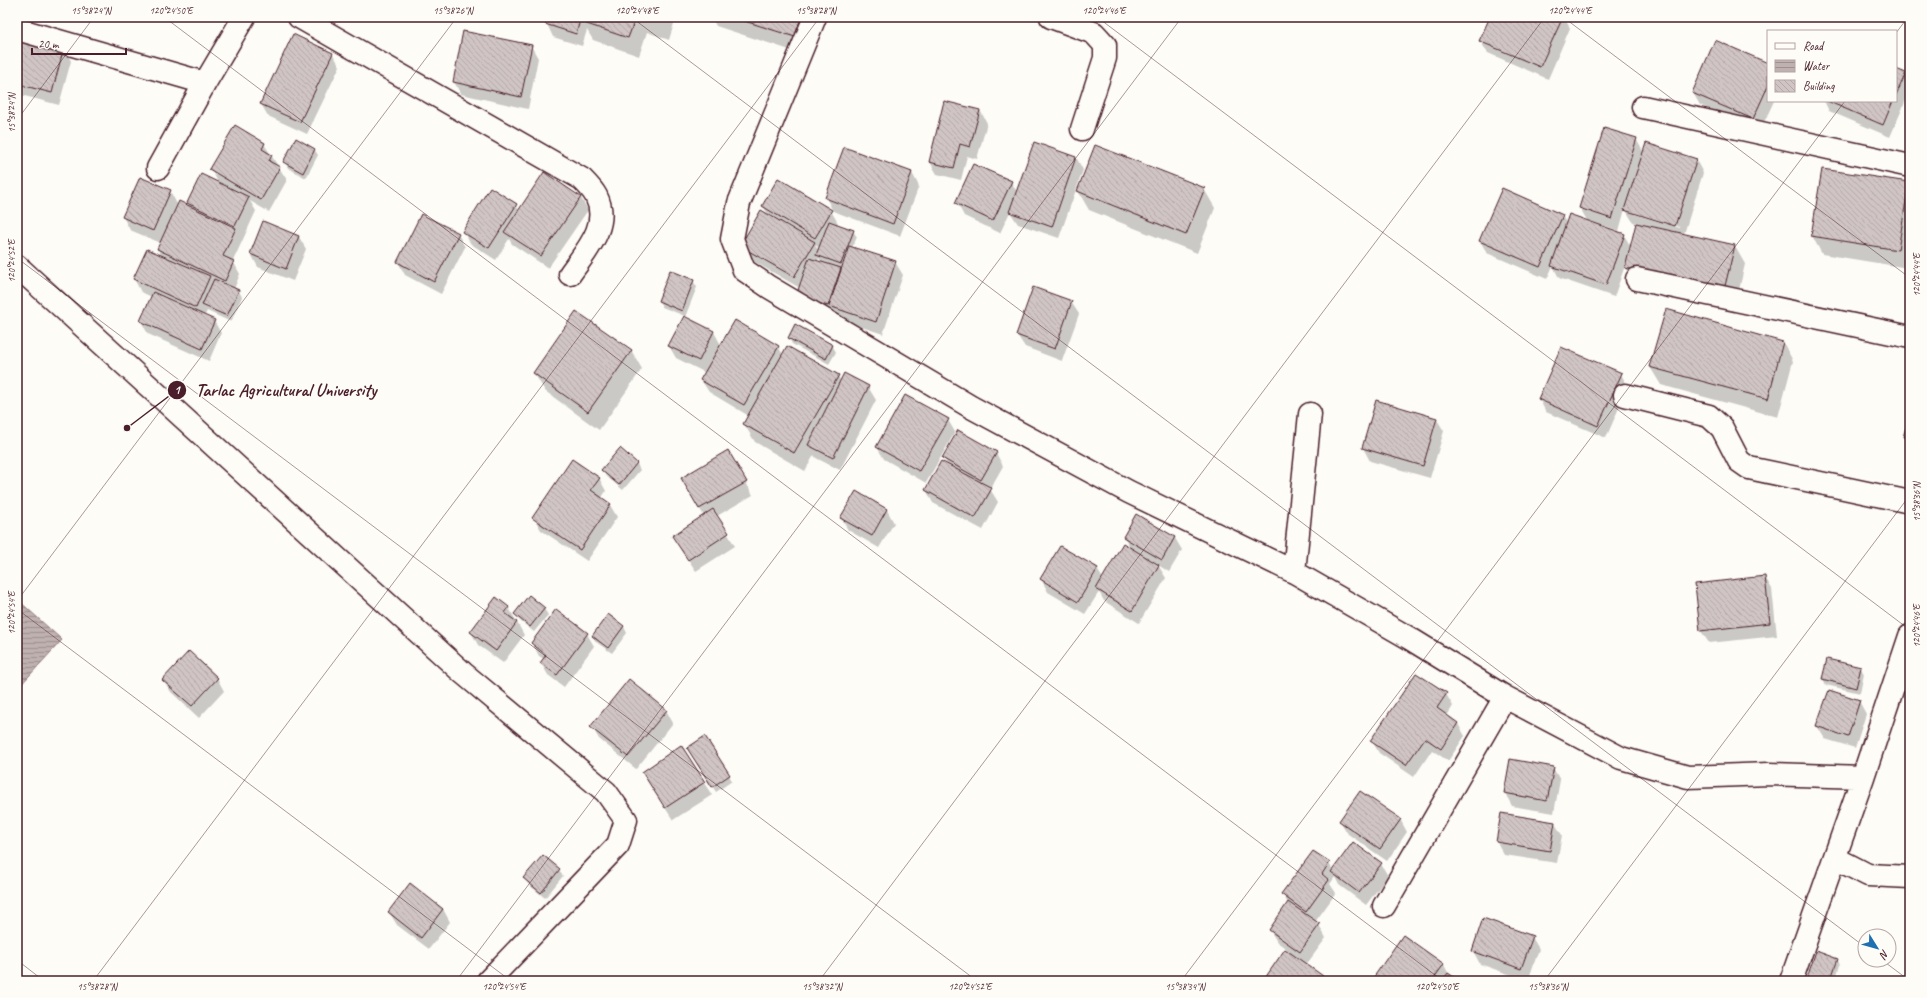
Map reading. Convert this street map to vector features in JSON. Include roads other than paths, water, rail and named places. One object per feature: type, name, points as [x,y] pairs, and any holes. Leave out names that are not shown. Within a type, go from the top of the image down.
[{"type":"street","points":[[158,168],[205,83],[244,17]]},
{"type":"street","points":[[299,17],[582,178],[596,195],[601,210],[599,231],[570,274]]},
{"type":"street","points":[[815,17],[739,203],[732,238],[744,270],[769,287],[971,407],[1129,492],[1294,572],[1409,638],[1505,697],[1621,758],[1688,777],[1769,774],[1863,777]]},
{"type":"street","points":[[1051,17],[1094,33],[1105,45],[1105,58],[1082,129]]},
{"type":"street","points":[[17,29],[205,83]]},
{"type":"street","points":[[1643,107],[1910,166]]},
{"type":"street","points":[[17,266],[463,673],[606,792],[626,820],[618,845],[488,981]]},
{"type":"street","points":[[1637,279],[1910,337]]},
{"type":"street","points":[[1625,395],[1709,416],[1722,428],[1739,461],[1749,468],[1910,502]]},
{"type":"street","points":[[1294,572],[1310,414]]},
{"type":"street","points":[[1791,981],[1863,777],[1910,636]]},
{"type":"street","points":[[1384,906],[1505,697]]},
{"type":"street","points":[[1835,858],[1868,875],[1910,877]]},
{"type":"water","points":[[17,599],[62,640],[17,689]]},
{"type":"place","name":"Tarlac Agricultural University","points":[[127,428]]}]
